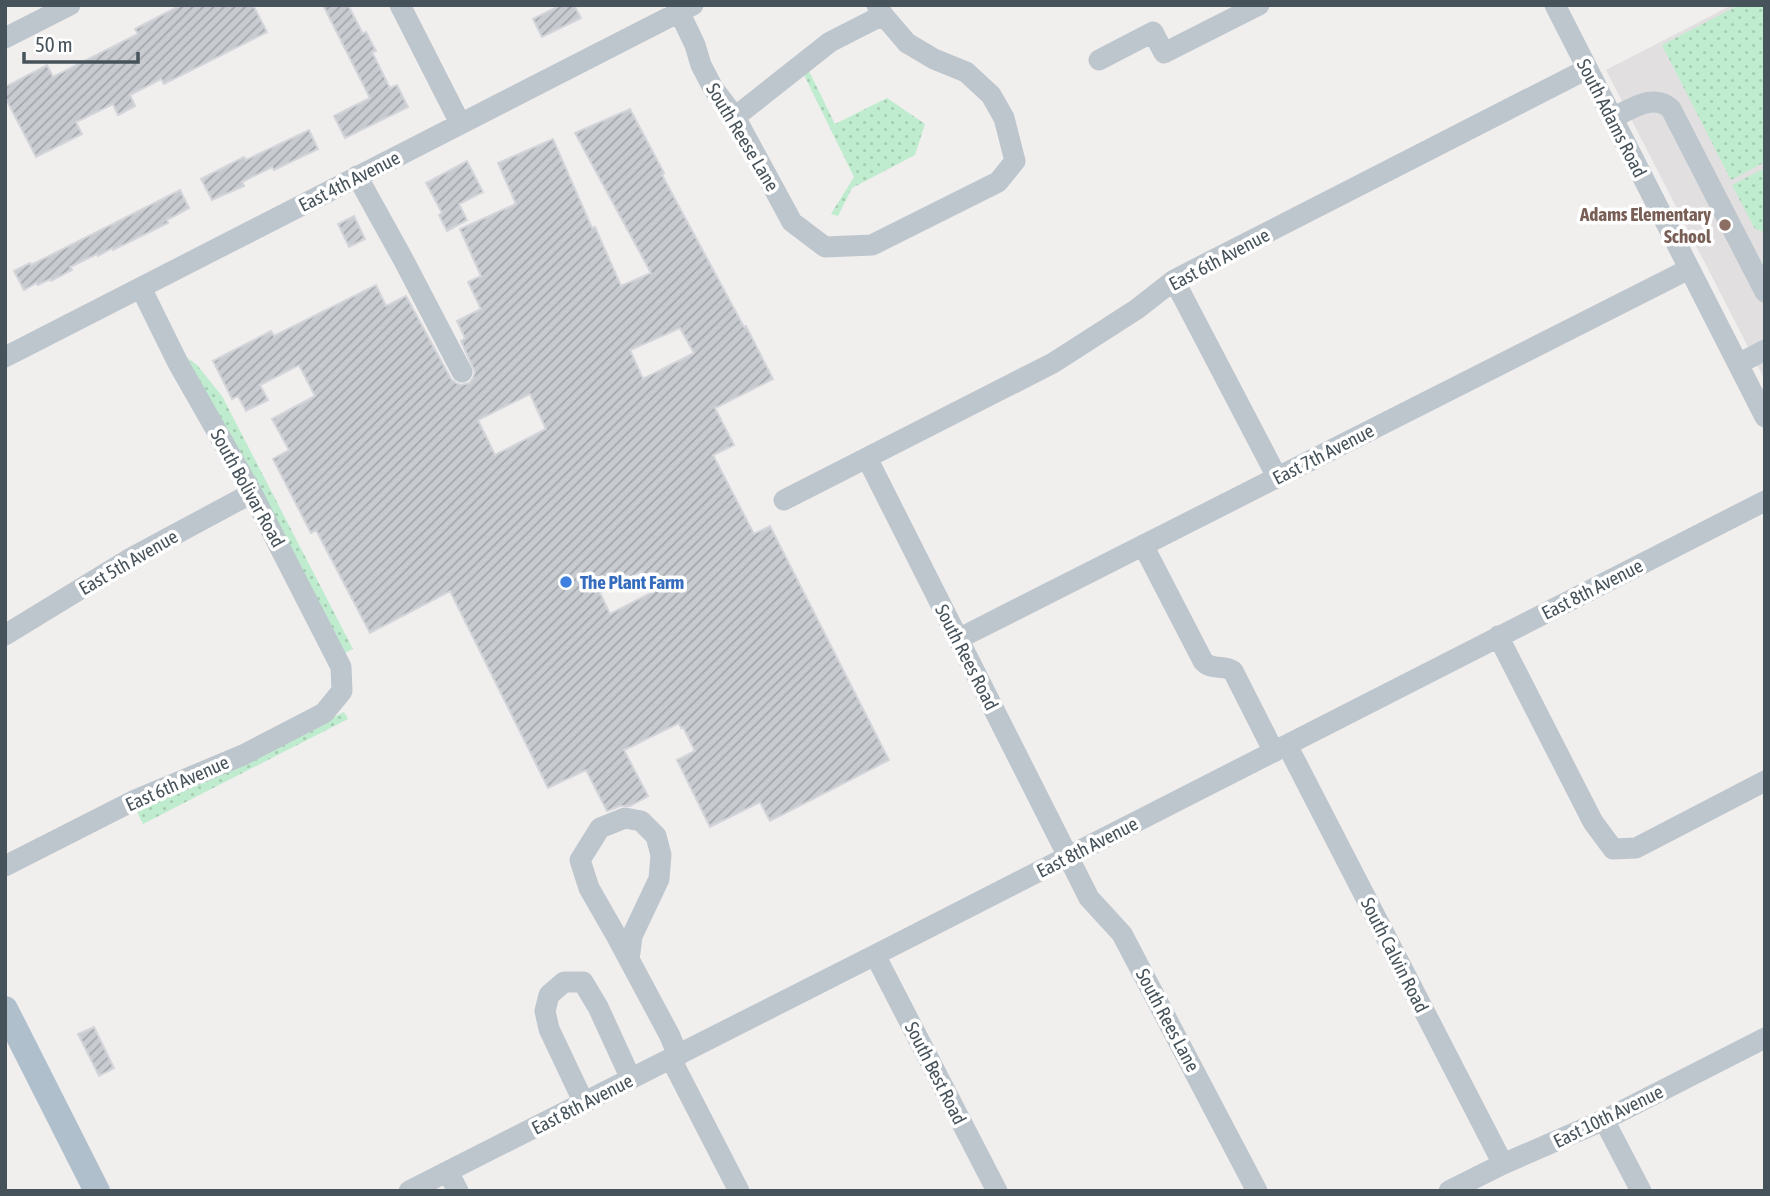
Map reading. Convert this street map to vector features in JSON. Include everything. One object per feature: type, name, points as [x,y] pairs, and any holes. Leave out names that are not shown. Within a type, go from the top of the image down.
[{"type":"main road","points":[[7,1018],[97,1191]]},
{"type":"street","points":[[5,38],[70,5]]},
{"type":"street","points":[[400,5],[460,123]]},
{"type":"street","points":[[1099,60],[1153,33],[1164,54],[1259,5]]},
{"type":"street","name":"South Adams Road","points":[[1555,5],[1765,417]]},
{"type":"street","name":"East 4th Avenue","points":[[5,357],[683,8]]},
{"type":"street","name":"South Reese Lane","points":[[683,8],[701,65],[713,88],[736,117],[792,222],[825,247],[872,245],[998,181],[1015,160],[1004,118],[992,95],[966,72],[934,59],[907,43],[880,10]]},
{"type":"street","points":[[736,117],[830,42],[880,10]]},
{"type":"street","name":"East 6th Avenue","points":[[784,500],[1053,363],[1137,309],[1174,280],[1587,69]]},
{"type":"street","points":[[1612,118],[1652,102],[1663,103],[1671,109],[1765,292]]},
{"type":"street","points":[[357,176],[462,372]]},
{"type":"street","name":"East 7th Avenue","points":[[958,639],[1689,269]]},
{"type":"street","points":[[1174,280],[1277,477]]},
{"type":"street","name":"South Bolivar Road","points":[[141,288],[178,363],[252,493],[341,667],[342,691]]},
{"type":"street","points":[[1738,364],[1765,350]]},
{"type":"street","name":"South Rees Road","points":[[867,458],[1068,856]]},
{"type":"street","name":"East 5th Avenue","points":[[5,635],[131,558],[252,493]]},
{"type":"street","name":"East 8th Avenue","points":[[409,1191],[1765,501]]},
{"type":"street","name":"South Calvin Road","points":[[1143,545],[1203,661],[1211,667],[1229,668],[1233,671],[1281,748],[1503,1164]]},
{"type":"street","points":[[1498,636],[1593,822],[1613,849],[1636,848],[1765,781]]},
{"type":"street","name":"East 6th Avenue","points":[[5,866],[134,801],[243,755],[313,719],[324,713],[342,691]]},
{"type":"street","points":[[629,960],[632,936],[659,878],[661,855],[656,836],[641,821],[625,818],[600,828],[580,860],[589,888],[670,1036],[675,1057],[739,1191]]},
{"type":"street","name":"South Rees Lane","points":[[1068,856],[1088,898],[1122,933],[1257,1191]]},
{"type":"street","name":"South Best Road","points":[[875,955],[997,1191]]},
{"type":"street","points":[[583,1103],[549,1029],[545,1012],[549,995],[564,982],[583,982],[598,1007],[631,1079]]},
{"type":"street","name":"East 10th Avenue","points":[[1449,1191],[1604,1120],[1765,1038]]},
{"type":"street","points":[[1604,1120],[1641,1191]]},
{"type":"street","points":[[448,1171],[458,1191]]},
{"type":"shaded area","name":"Adams Elementary School","points":[[1732,5],[1765,5],[1765,380],[1606,70]]},
{"type":"green space","points":[[1739,5],[1765,5],[1765,162],[1731,180],[1662,45]]},
{"type":"green space","points":[[809,71],[835,124],[887,98],[925,124],[915,155],[852,188],[838,216],[831,214],[854,177],[804,75]]},
{"type":"green space","points":[[1765,168],[1765,232],[1755,229],[1732,185]]},
{"type":"green space","points":[[182,354],[197,365],[222,396],[353,649],[343,654]]},
{"type":"green space","points":[[344,712],[348,719],[143,824],[135,808],[259,755]]},
{"type":"building","points":[[181,5],[253,5],[267,32],[164,84],[161,79],[130,95],[135,106],[118,115],[113,104],[76,122],[82,134],[36,157],[5,97],[5,87],[47,65],[53,77],[138,34],[135,29]]},
{"type":"building","points":[[323,5],[348,5],[363,34],[366,32],[376,51],[372,52],[390,88],[397,85],[408,107],[345,138],[334,116],[370,98]]},
{"type":"building","points":[[561,5],[574,5],[581,18],[542,37],[533,19]]},
{"type":"building","points":[[630,109],[664,173],[662,175],[773,379],[715,408],[734,445],[713,455],[754,534],[770,526],[889,760],[770,821],[760,802],[710,827],[677,760],[695,751],[679,723],[624,750],[648,796],[630,806],[620,806],[607,811],[586,770],[548,788],[450,591],[370,633],[316,530],[311,533],[273,459],[289,450],[272,419],[315,396],[299,365],[260,385],[268,400],[246,411],[238,396],[232,399],[213,361],[271,331],[274,336],[376,285],[386,306],[406,296],[451,379],[461,385],[469,383],[475,372],[461,341],[465,338],[457,321],[481,309],[468,282],[481,276],[460,229],[516,204],[498,163],[553,139],[621,286],[651,273],[575,133]],"holes":[[[680,328],[694,353],[643,379],[630,350]],[[530,394],[546,429],[495,455],[478,420]],[[642,571],[653,592],[610,614],[600,593]]]},
{"type":"building","points":[[309,130],[318,149],[274,170],[272,167],[242,182],[244,186],[212,200],[201,179],[244,157],[246,160]]},
{"type":"building","points":[[467,161],[483,192],[459,204],[467,220],[447,231],[439,215],[442,213],[426,183]]},
{"type":"building","points":[[180,190],[189,208],[167,220],[168,223],[113,250],[112,248],[70,267],[72,270],[51,281],[50,279],[38,285],[36,283],[24,290],[14,271]]},
{"type":"building","points":[[354,216],[365,239],[349,247],[338,224]]},
{"type":"building","points":[[94,1027],[114,1068],[99,1076],[78,1034]]},
{"type":"place","name":"Adams Elementary School","points":[[1725,225]]},
{"type":"place","name":"The Plant Farm","points":[[566,582]]}]
